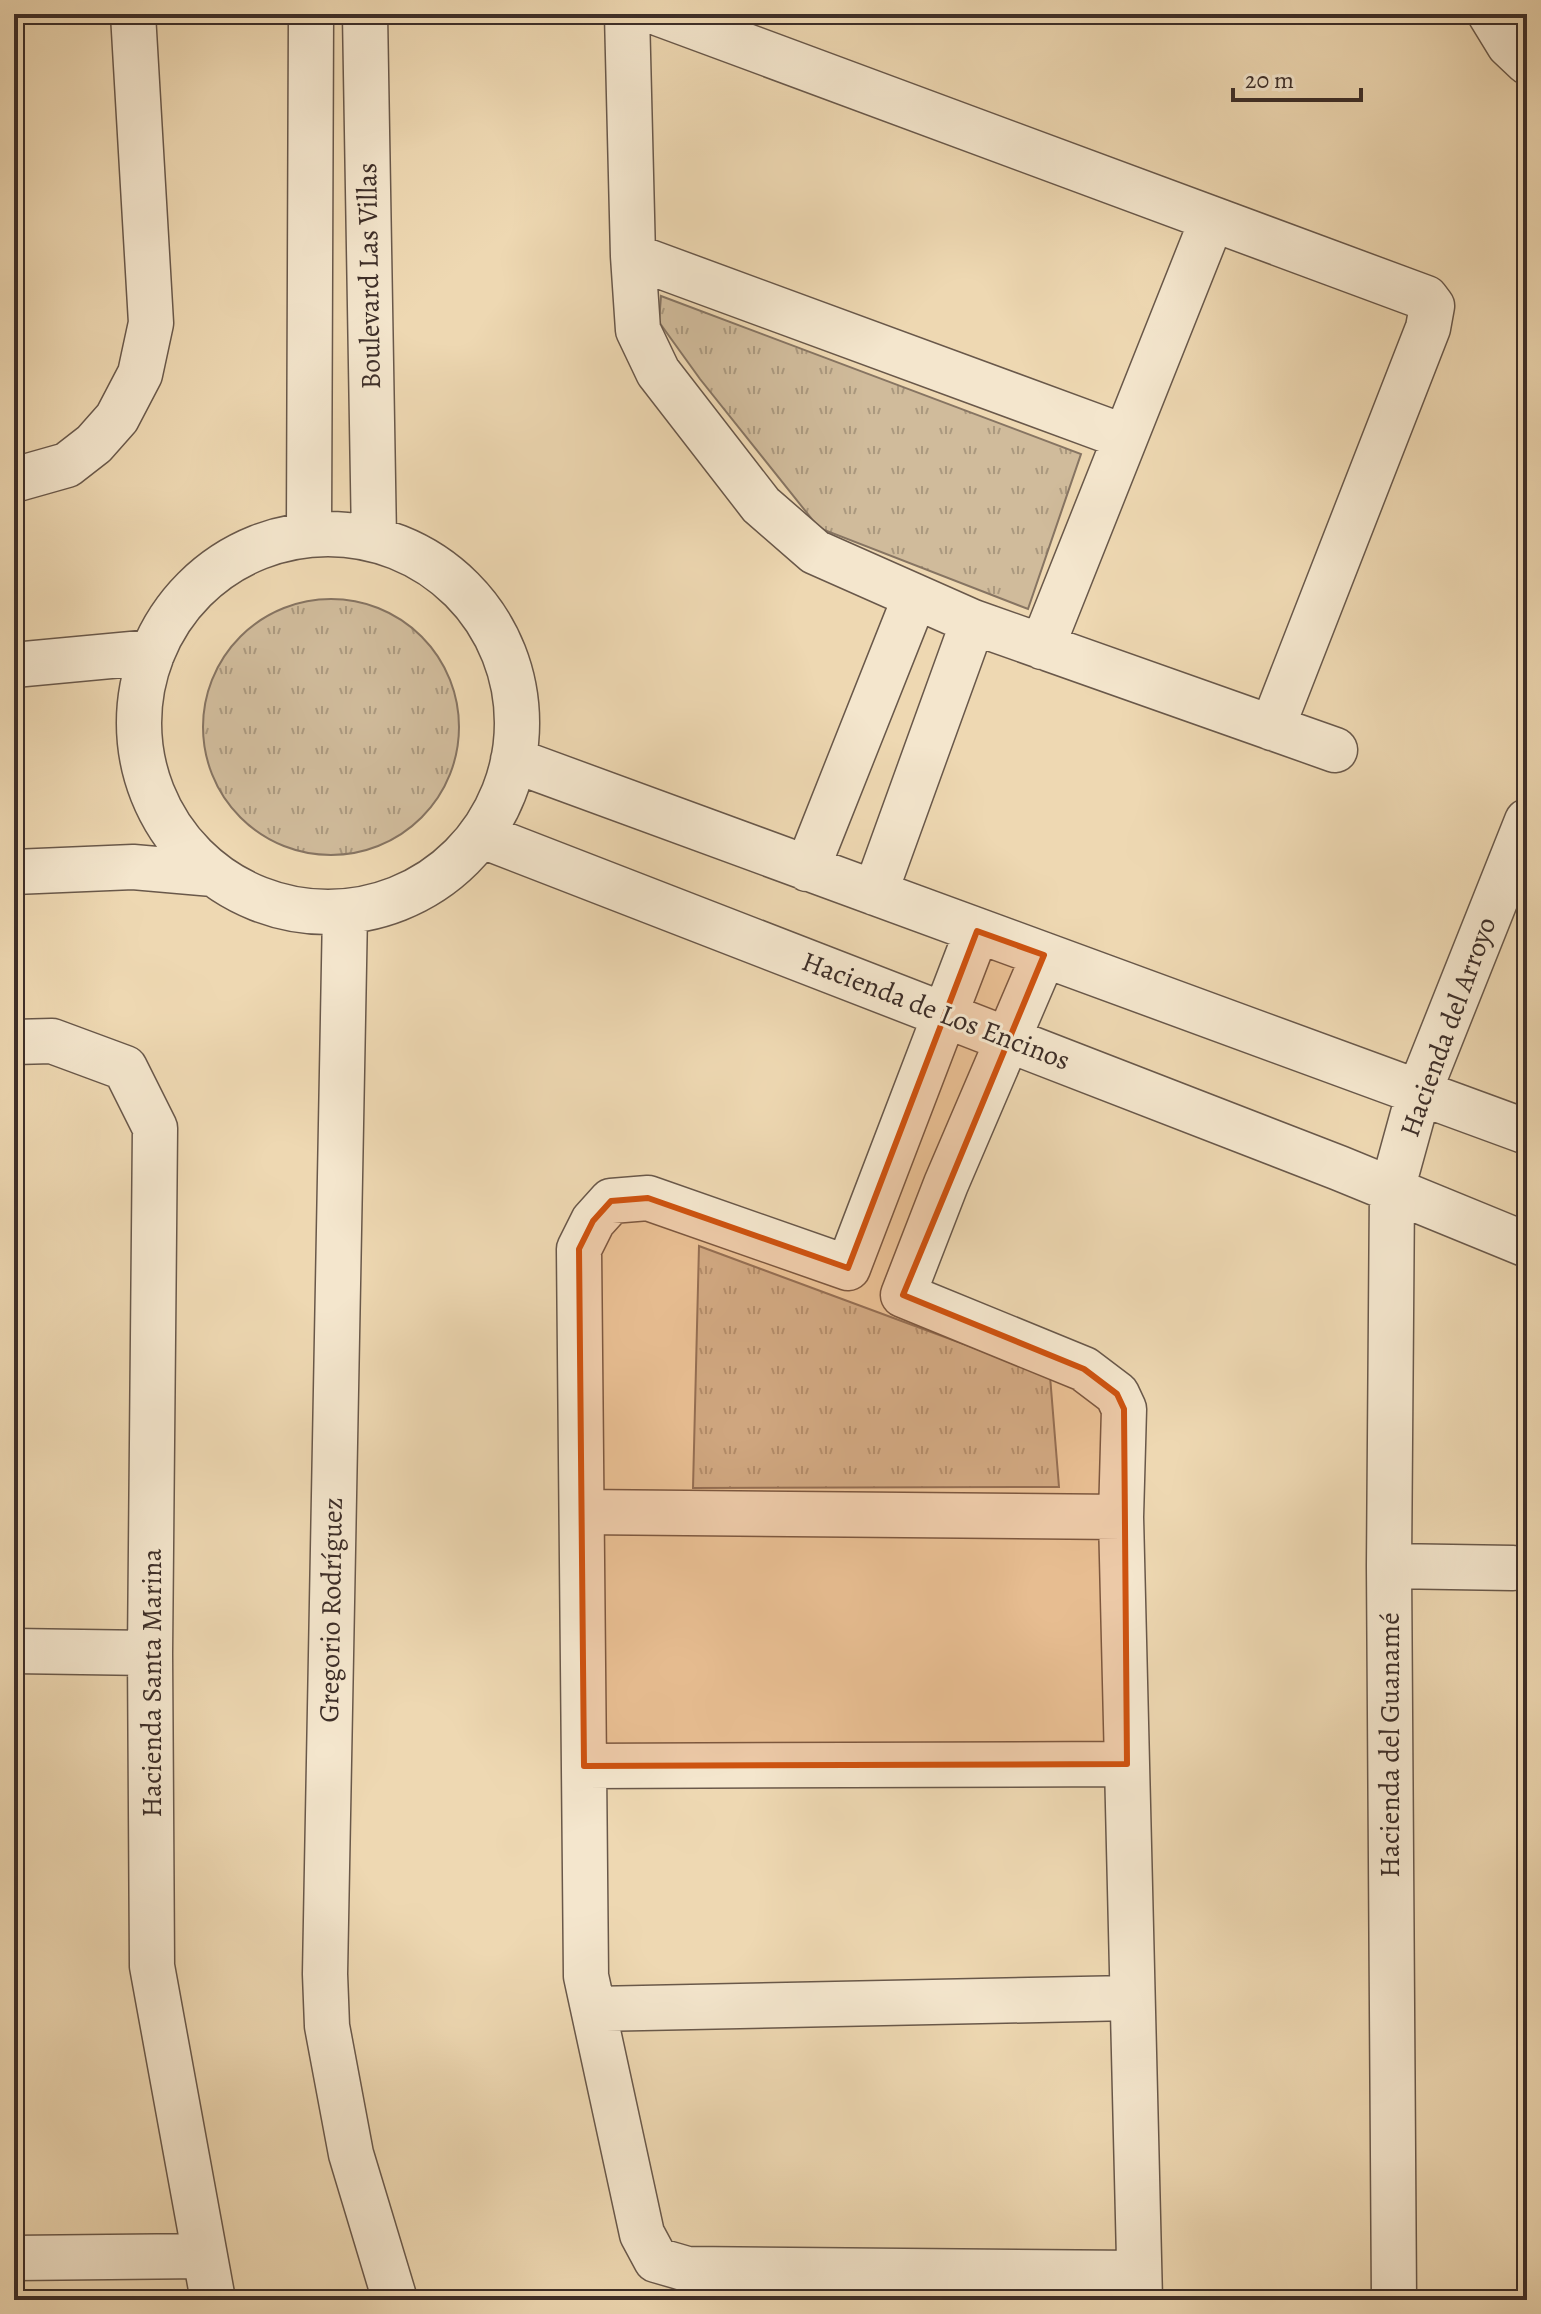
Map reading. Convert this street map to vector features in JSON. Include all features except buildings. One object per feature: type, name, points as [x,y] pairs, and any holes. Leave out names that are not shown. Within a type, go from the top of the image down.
[{"type":"street","points":[[14,480],[67,465],[94,444],[117,418],[140,374],[151,323],[133,14]]},
{"type":"street","name":"Boulevard Las Villas","points":[[309,529],[311,14]]},
{"type":"street","name":"Boulevard Las Villas","points":[[365,14],[374,539]]},
{"type":"street","points":[[627,14],[633,256],[638,330],[658,372],[761,505],[815,552],[973,622],[1335,750]]},
{"type":"street","points":[[660,14],[1212,220],[1418,293],[1432,306],[1428,328],[1272,728]]},
{"type":"street","points":[[1042,647],[1212,220]]},
{"type":"street","points":[[633,256],[1125,437]]},
{"type":"street","points":[[309,529],[374,539],[432,564],[457,584],[496,635],[515,696],[513,760],[506,787],[480,835],[459,859],[434,880],[387,903],[345,912],[310,912],[276,905],[243,893],[213,874],[187,851],[166,822],[151,790],[142,757],[139,721],[153,652],[189,595],[215,572],[243,554],[309,529]]},
{"type":"street","points":[[807,869],[915,597]]},
{"type":"street","points":[[875,893],[973,622]]},
{"type":"street","points":[[14,665],[153,652]]},
{"type":"street","points":[[513,760],[1527,1132]]},
{"type":"street","name":"Hacienda del Arroyo","points":[[1392,1190],[1419,1092],[1527,821]]},
{"type":"street","name":"Hacienda de Los Encinos","points":[[480,835],[1008,1039],[1527,1245]]},
{"type":"street","points":[[14,872],[133,867],[213,874]]},
{"type":"street","name":"Gregorio Rodríguez","points":[[345,912],[325,1974],[327,2026],[351,2154],[395,2300]]},
{"type":"street","points":[[977,931],[848,1268],[648,1198],[611,1201],[593,1221],[579,1249],[586,1976],[642,2234],[656,2260],[687,2269],[1139,2286],[1121,1517],[1124,1409],[1117,1394],[1084,1369],[903,1295],[1044,955]]},
{"type":"street","name":"Hacienda Santa Marina","points":[[14,1042],[52,1041],[125,1068],[155,1128],[150,1653],[152,1966],[213,2300]]},
{"type":"street","name":"Hacienda del Guanamé","points":[[1392,1190],[1389,1566],[1394,2300]]},
{"type":"street","points":[[582,1512],[1121,1517]]},
{"type":"street","points":[[1389,1566],[1513,1568]]},
{"type":"street","points":[[14,1651],[150,1653]]},
{"type":"street","points":[[584,1766],[1127,1764]]},
{"type":"street","points":[[594,2009],[1132,1998]]},
{"type":"street","points":[[14,2258],[204,2256]]},
{"type":"highlighted area","points":[[977,931],[1044,955],[903,1295],[1084,1369],[1117,1394],[1124,1409],[1127,1764],[584,1766],[579,1249],[593,1221],[611,1201],[648,1198],[848,1268]]},
{"type":"green space","points":[[661,296],[1081,454],[1028,609],[819,528],[700,379],[659,322]]},
{"type":"green space","points":[[318,599],[344,599],[380,608],[422,636],[450,678],[457,702],[457,752],[450,776],[422,818],[380,846],[344,855],[318,855],[282,846],[240,818],[212,776],[203,740],[203,714],[212,678],[240,636],[282,608]]},
{"type":"green space","points":[[699,1246],[1050,1376],[1059,1487],[693,1488]]}]
